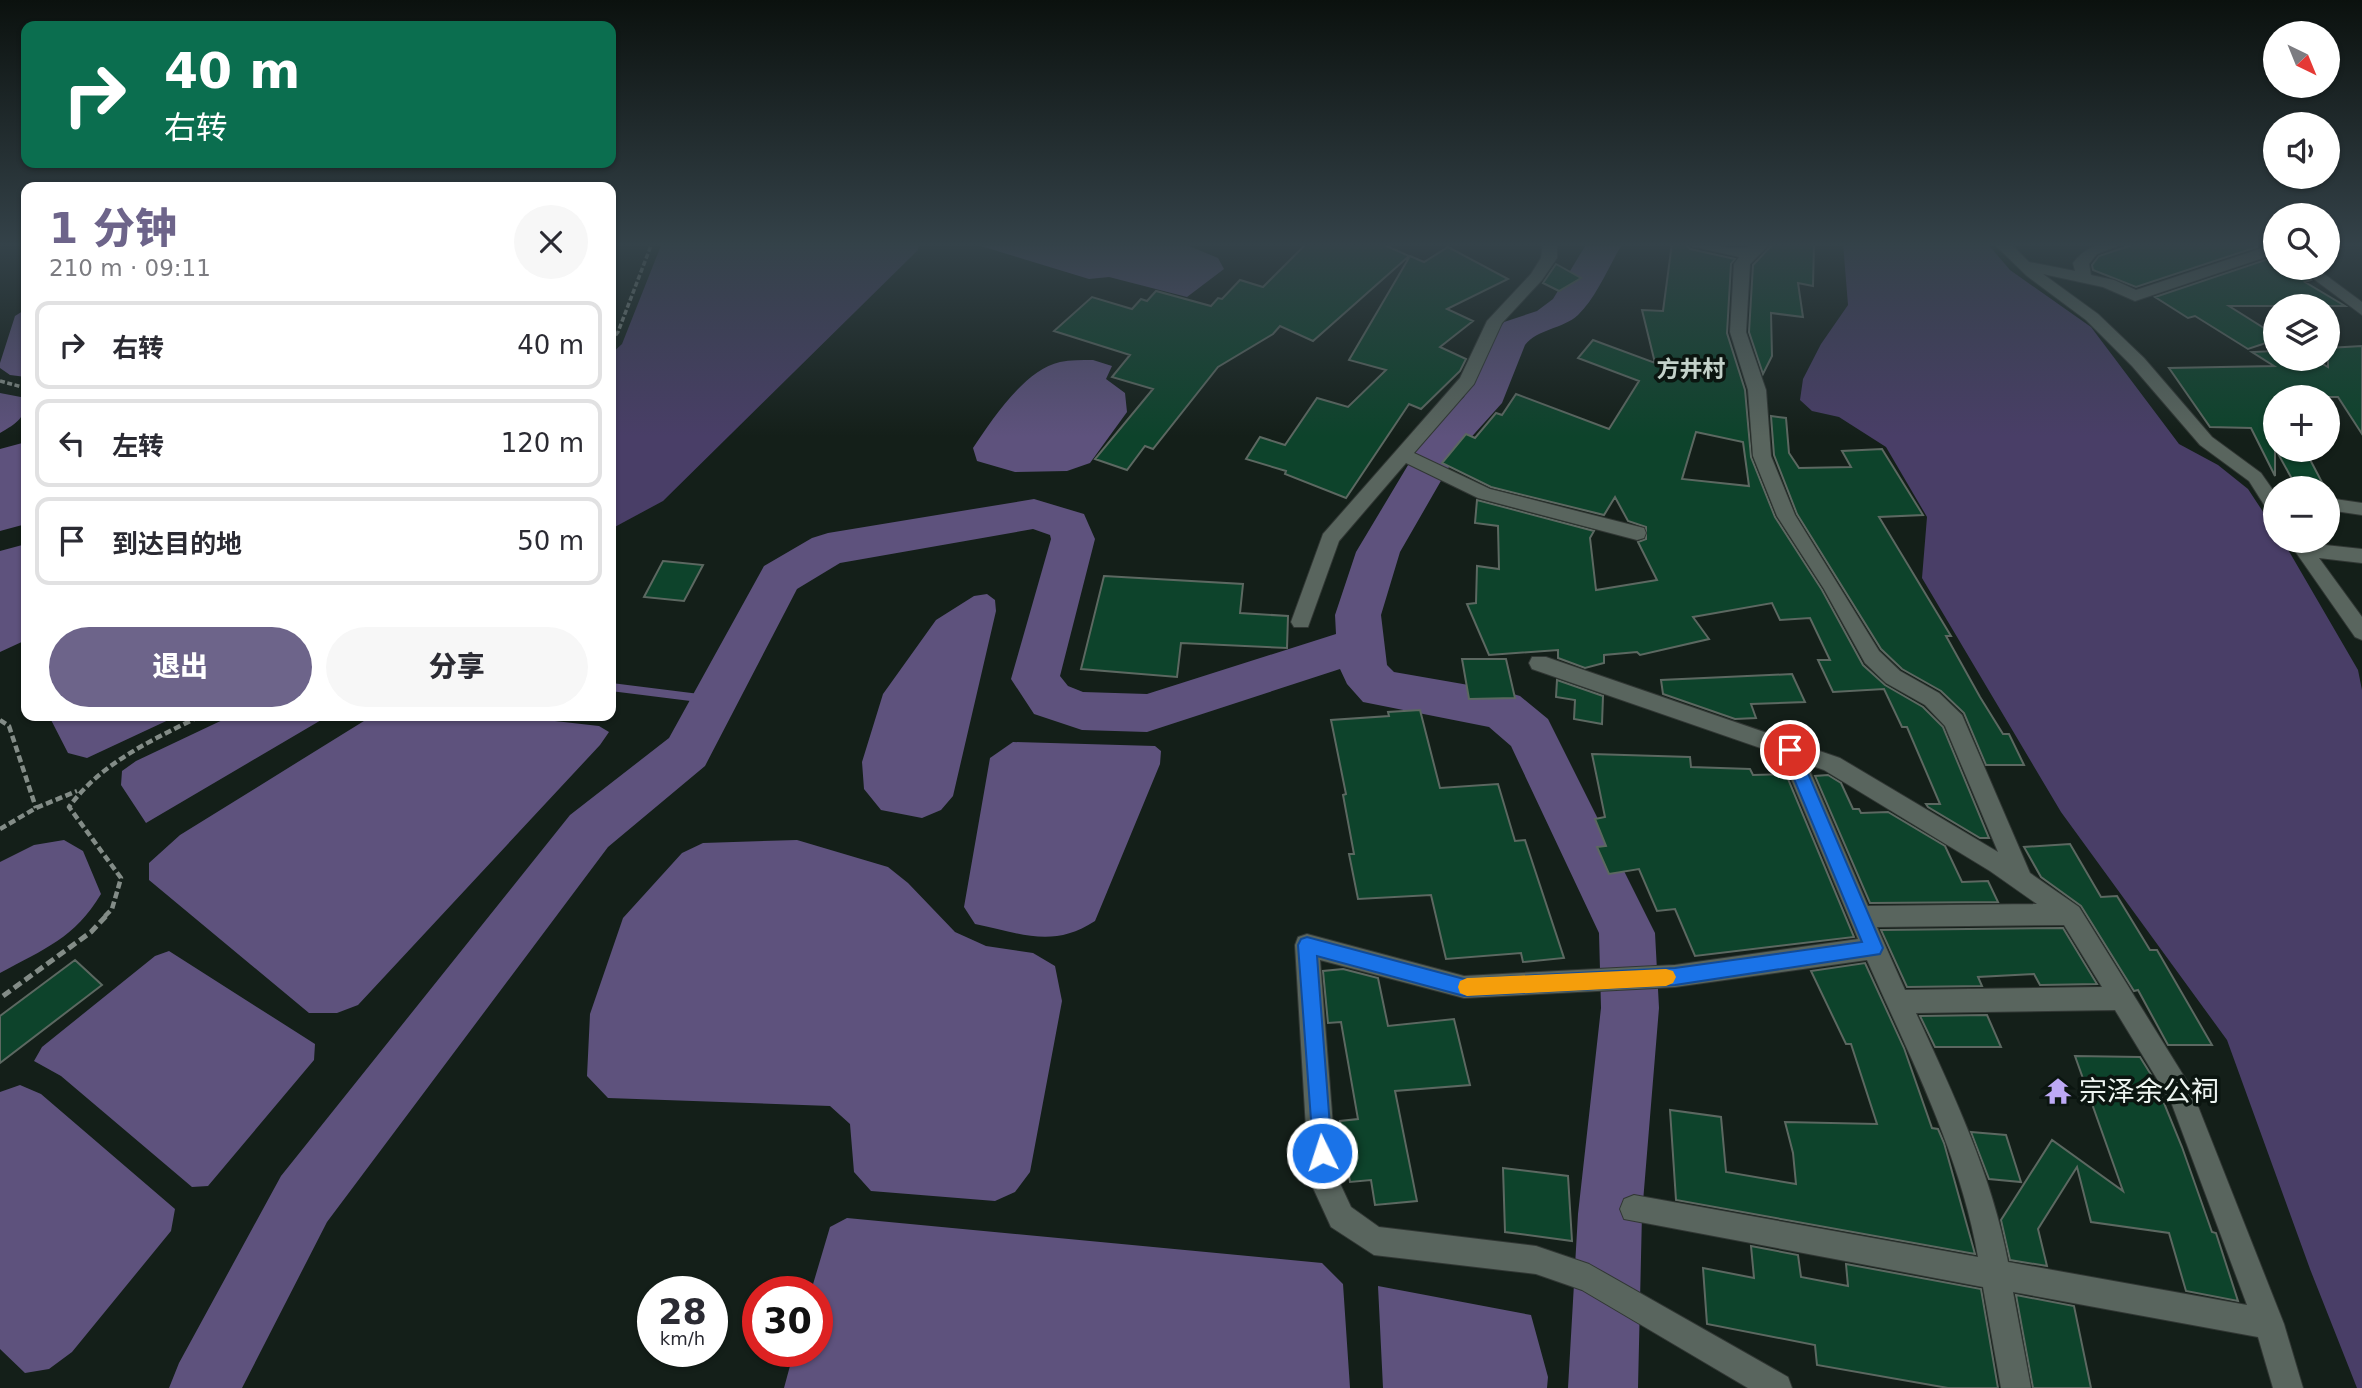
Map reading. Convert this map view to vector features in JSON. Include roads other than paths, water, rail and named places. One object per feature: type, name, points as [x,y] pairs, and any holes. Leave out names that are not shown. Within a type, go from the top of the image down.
[{"type":"street","points":[[1301,622],[1329,539],[1407,457],[1468,380],[1495,321],[1508,308]]},
{"type":"street","points":[[1739,308],[1738,332],[1757,390],[1762,456],[1786,516],[1831,585],[1872,657],[1893,677],[1933,699],[1954,720],[2021,879]]},
{"type":"street","points":[[2080,308],[2138,362],[2206,441],[2255,477],[2263,488]]},
{"type":"street","points":[[1407,457],[1440,475],[1514,503],[1637,533]]},
{"type":"street","points":[[2340,506],[2362,509]]},
{"type":"street","points":[[2340,552],[2362,556]]},
{"type":"street","points":[[2306,553],[2362,632]]},
{"type":"street","points":[[1539,663],[1832,764],[2021,879],[2071,914],[2180,1095],[2269,1324],[2288,1388]]},
{"type":"street","points":[[1790,750],[1860,917],[1948,1112],[1987,1226],[2016,1388]]},
{"type":"street","points":[[1860,917],[2071,914]]},
{"type":"street","points":[[1777,1388],[1588,1278],[1536,1260],[1374,1241],[1341,1217],[1324,1178],[1307,945],[1464,987],[1589,983],[1675,976],[1874,948]]},
{"type":"street","points":[[1898,1002],[2122,998]]},
{"type":"street","points":[[1634,1209],[2269,1324]]},
{"type":"waterway","points":[[1565,308],[1550,319],[1517,330],[1507,343],[1482,403],[1441,445],[1378,552],[1358,615],[1364,671],[1380,689],[1503,710],[1530,733],[1627,933],[1630,1008],[1610,1214],[1603,1388]]},
{"type":"waterway","points":[[204,1388],[304,1199],[589,831],[687,752],[780,578],[828,549],[1034,514],[1069,525],[1073,539],[1035,679],[1051,700],[1082,711],[1147,713],[1361,644]]},
{"type":"waterway","points":[[616,688],[715,700]]},
{"type":"place","name":"宗泽余公祠","points":[[2058,1091]]},
{"type":"district","name":"方井村","points":[[1691,369]]}]
